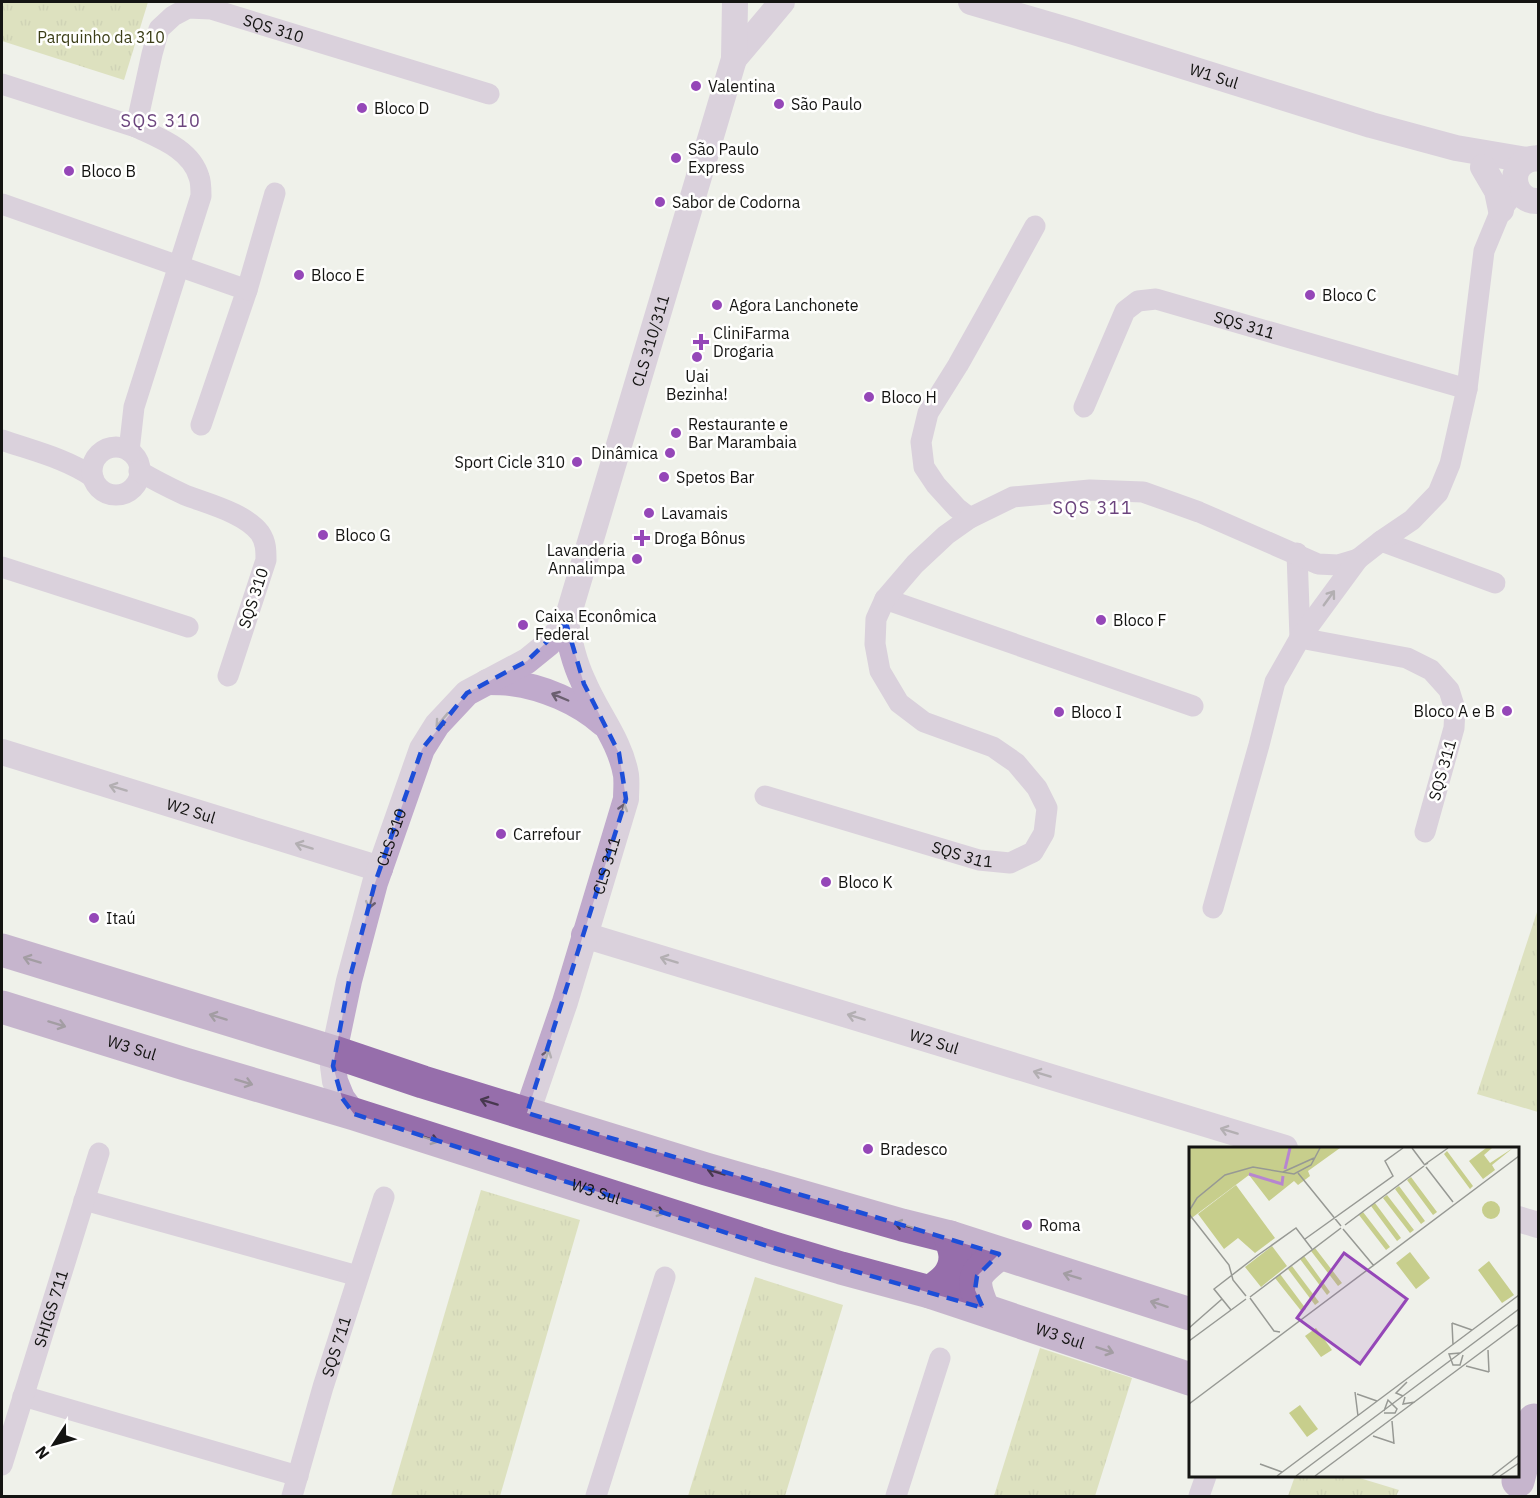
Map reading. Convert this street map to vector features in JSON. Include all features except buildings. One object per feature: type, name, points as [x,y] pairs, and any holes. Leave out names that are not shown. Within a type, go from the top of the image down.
[{"type":"main road","points":[[2,950],[706,1169],[950,1237],[1189,1313]]},
{"type":"main road","name":"W3 Sul","points":[[2,1007],[354,1114],[777,1249],[983,1308],[1189,1378]]},
{"type":"main road","points":[[930,1292],[945,1282],[952,1271],[956,1256],[950,1237]]},
{"type":"main road","points":[[983,1308],[975,1290],[977,1276],[983,1267],[999,1254]]},
{"type":"main road","points":[[1520,1481],[1530,1419]]},
{"type":"street","name":"CLS 310/311","points":[[566,622],[734,59],[735,2]]},
{"type":"street","name":"CLS 310/311","points":[[734,59],[782,2]]},
{"type":"street","name":"W1 Sul","points":[[971,2],[1371,125],[1456,148],[1529,181]]},
{"type":"street","name":"SQS 310","points":[[136,127],[159,29],[173,16],[188,8],[211,9],[489,94]]},
{"type":"street","points":[[2,84],[136,127],[175,147],[193,162],[200,178],[201,196],[134,407],[129,451],[135,456],[139,471],[137,482],[129,490]]},
{"type":"street","name":"W1 Sul","points":[[1456,148],[1483,167],[1529,181]]},
{"type":"street","points":[[1483,167],[1497,191],[1498,219]]},
{"type":"street","name":"SQS 311","points":[[1213,908],[1275,682],[1300,638],[1358,559],[1412,520],[1438,493],[1450,464],[1467,390],[1484,251],[1498,219],[1529,181]]},
{"type":"street","points":[[201,425],[247,291],[275,193]]},
{"type":"street","points":[[2,204],[247,291]]},
{"type":"street","points":[[970,518],[957,508],[936,485],[924,467],[921,442],[928,413],[975,335],[1035,226]]},
{"type":"street","name":"SQS 311","points":[[1084,408],[1125,311],[1138,301],[1156,299],[1467,390]]},
{"type":"street","points":[[93,477],[92,466],[134,407]]},
{"type":"street","name":"SQS 310","points":[[2,440],[80,468],[93,477],[98,487],[108,493],[119,495],[129,490],[185,495]]},
{"type":"street","name":"SQS 310","points":[[43,453],[102,452],[118,447],[129,451]]},
{"type":"street","name":"SQS 310","points":[[139,471],[185,495],[245,519],[260,533],[266,546],[266,560],[228,676]]},
{"type":"street","name":"SQS 311","points":[[765,796],[979,860],[1010,863],[1033,852],[1044,833],[1047,808],[1037,788],[1016,763],[993,747],[924,722],[899,704],[880,671],[875,644],[876,620],[885,599],[915,564],[946,535],[970,518],[1013,496],[1090,490],[1143,492],[1199,512],[1318,564],[1338,565],[1358,559]]},
{"type":"street","points":[[1381,541],[1495,583]]},
{"type":"street","points":[[1297,553],[1300,638]]},
{"type":"street","points":[[2,567],[188,627]]},
{"type":"street","points":[[885,599],[1193,706]]},
{"type":"street","name":"CLS 310","points":[[354,1114],[342,1098],[335,1081],[334,1052],[349,981],[375,883],[422,749],[437,725],[467,693],[527,661],[548,644],[566,622]]},
{"type":"street","name":"CLS 311","points":[[527,1113],[565,1002],[626,799],[626,775],[609,728],[584,684],[573,657],[566,622]]},
{"type":"street","name":"SQS 311","points":[[1300,638],[1407,658],[1431,670],[1449,690],[1455,710],[1454,728],[1425,832]]},
{"type":"street","points":[[486,682],[511,683],[557,696],[595,716],[609,728]]},
{"type":"street","name":"W2 Sul","points":[[2,752],[380,869]]},
{"type":"street","name":"W2 Sul","points":[[584,935],[1278,1147]]},
{"type":"street","name":"SHIGS 711","points":[[2,1466],[99,1153]]},
{"type":"street","name":"SQS 711","points":[[292,1497],[323,1387],[384,1197]]},
{"type":"street","points":[[84,1200],[358,1276]]},
{"type":"street","points":[[1519,1219],[1539,1225]]},
{"type":"street","points":[[596,1497],[665,1277]]},
{"type":"street","points":[[897,1497],[940,1358]]},
{"type":"street","points":[[23,1396],[298,1476]]},
{"type":"street","points":[[1199,1497],[1206,1477]]},
{"type":"highlighted area","points":[[566,623],[584,684],[619,753],[626,799],[527,1113],[999,1254],[977,1276],[975,1290],[983,1308],[777,1249],[354,1114],[342,1098],[333,1066],[349,981],[375,883],[422,749],[467,693],[527,661]]},
{"type":"green space","name":"Parquinho da 310","points":[[2,2],[148,2],[124,80],[2,41]]},
{"type":"green space","points":[[1538,909],[1538,1112],[1477,1094]]},
{"type":"green space","points":[[481,1190],[580,1220],[500,1496],[391,1496]]},
{"type":"green space","points":[[755,1277],[843,1305],[785,1496],[688,1496]]},
{"type":"green space","points":[[1040,1348],[1132,1378],[1095,1496],[994,1496]]},
{"type":"green space","points":[[1295,1477],[1356,1477],[1399,1490],[1396,1496],[1288,1496]]},
{"type":"place","name":"Valentina","points":[[696,86]]},
{"type":"place","name":"São Paulo","points":[[779,104]]},
{"type":"place","name":"Bloco D","points":[[362,108]]},
{"type":"place","name":"São Paulo Express","points":[[676,158]]},
{"type":"place","name":"Bloco B","points":[[69,171]]},
{"type":"place","name":"Sabor de Codorna","points":[[660,202]]},
{"type":"place","name":"Bloco E","points":[[299,275]]},
{"type":"place","name":"Bloco C","points":[[1310,295]]},
{"type":"place","name":"Agora Lanchonete","points":[[717,305]]},
{"type":"place","name":"CliniFarma Drogaria","points":[[701,342]]},
{"type":"place","name":"Uai Bezinha!","points":[[697,357]]},
{"type":"place","name":"Bloco H","points":[[869,397]]},
{"type":"place","name":"Restaurante e Bar Marambaia","points":[[676,433]]},
{"type":"place","name":"Dinâmica","points":[[670,453]]},
{"type":"place","name":"Sport Cicle 310","points":[[577,462]]},
{"type":"place","name":"Spetos Bar","points":[[664,477]]},
{"type":"place","name":"Lavamais","points":[[649,513]]},
{"type":"place","name":"Bloco G","points":[[323,535]]},
{"type":"place","name":"Droga Bônus","points":[[642,538]]},
{"type":"place","name":"Lavanderia Annalimpa","points":[[637,559]]},
{"type":"place","name":"Bloco F","points":[[1101,620]]},
{"type":"place","name":"Caixa Econômica Federal","points":[[523,625]]},
{"type":"place","name":"Bloco A e B","points":[[1507,711]]},
{"type":"place","name":"Bloco I","points":[[1059,712]]},
{"type":"place","name":"Carrefour","points":[[501,834]]},
{"type":"place","name":"Bloco K","points":[[826,882]]},
{"type":"place","name":"Itaú","points":[[94,918]]},
{"type":"place","name":"Bradesco","points":[[868,1149]]},
{"type":"place","name":"Roma","points":[[1027,1225]]},
{"type":"district","name":"SQS 310","points":[[161,120]]},
{"type":"district","name":"SQS 311","points":[[1093,507]]}]
